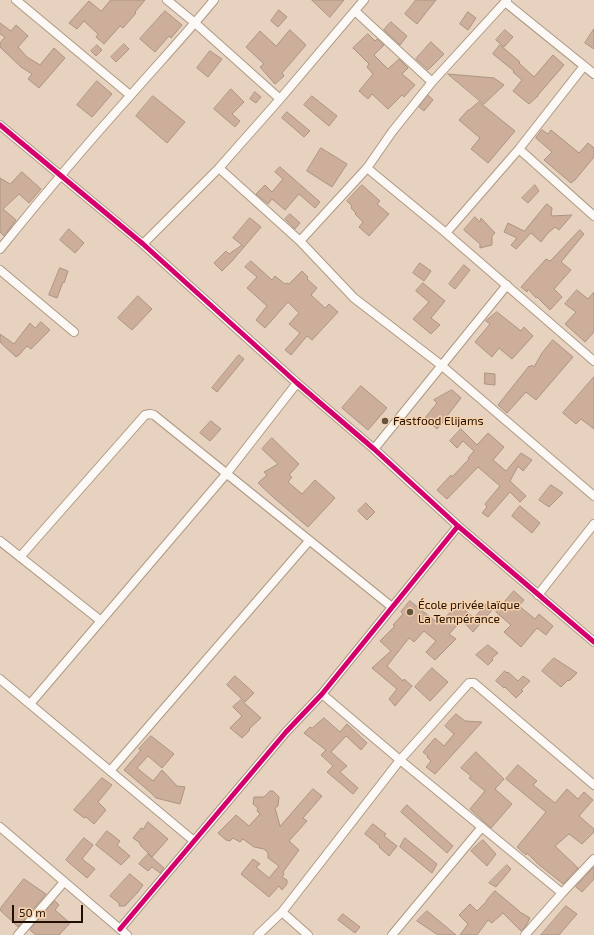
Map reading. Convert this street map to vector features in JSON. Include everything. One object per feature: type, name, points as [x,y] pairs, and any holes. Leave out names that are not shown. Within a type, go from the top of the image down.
[{"type":"street","points":[[16,0],[130,95]]},
{"type":"street","points":[[168,0],[280,99]]},
{"type":"street","points":[[0,249],[60,175],[214,0]]},
{"type":"street","points":[[143,244],[219,168],[364,0]]},
{"type":"street","points":[[300,241],[367,168],[392,132],[432,82],[506,1],[594,74]]},
{"type":"street","points":[[355,11],[432,82]]},
{"type":"street","points":[[446,233],[519,149],[584,66]]},
{"type":"street","points":[[0,125],[143,244],[297,383],[374,449],[458,526],[594,642]]},
{"type":"street","points":[[519,149],[594,216]]},
{"type":"street","points":[[219,168],[300,241],[354,298],[441,365],[594,496]]},
{"type":"street","points":[[367,168],[446,233],[594,361]]},
{"type":"street","points":[[0,270],[74,332]]},
{"type":"street","points":[[374,449],[506,285]]},
{"type":"street","points":[[30,704],[227,473],[297,383]]},
{"type":"street","points":[[20,557],[145,415],[148,414],[154,415],[392,607]]},
{"type":"street","points":[[538,595],[594,524]]},
{"type":"street","points":[[120,929],[286,732],[322,694],[458,526]]},
{"type":"street","points":[[0,541],[101,621]]},
{"type":"street","points":[[110,771],[309,541]]},
{"type":"street","points":[[0,679],[194,842]]},
{"type":"street","points":[[258,935],[282,912],[400,760],[470,682],[474,683],[594,785]]},
{"type":"street","points":[[322,694],[562,893]]},
{"type":"street","points":[[0,827],[127,935]]},
{"type":"street","points":[[392,935],[482,827]]},
{"type":"street","points":[[525,935],[594,859]]},
{"type":"street","points":[[18,935],[64,882]]},
{"type":"street","points":[[282,912],[308,935]]},
{"type":"building","points":[[111,0],[145,0],[123,28],[120,26],[104,44],[96,37],[98,34],[84,21],[77,29],[69,23],[89,1],[101,11]]},
{"type":"building","points":[[312,0],[344,0],[330,17]]},
{"type":"building","points":[[416,0],[436,0],[417,24],[405,14]]},
{"type":"building","points":[[279,10],[287,17],[278,27],[271,21]]},
{"type":"building","points":[[165,11],[182,25],[171,38],[169,36],[155,52],[140,39]]},
{"type":"building","points":[[468,12],[476,18],[468,30],[460,24]]},
{"type":"building","points":[[391,22],[407,36],[400,45],[384,30]]},
{"type":"building","points":[[0,23],[11,31],[16,25],[28,36],[18,47],[27,57],[40,65],[54,48],[65,58],[39,88],[28,79],[32,74],[21,67],[0,47],[0,43],[5,37],[0,34]]},
{"type":"building","points":[[594,29],[594,49],[585,43]]},
{"type":"building","points":[[290,30],[306,45],[282,73],[284,76],[275,84],[260,67],[264,64],[246,47],[260,31],[276,46]]},
{"type":"building","points":[[505,30],[513,37],[504,47],[496,40]]},
{"type":"building","points":[[368,34],[375,41],[377,39],[384,45],[374,55],[388,69],[399,59],[408,68],[402,74],[415,85],[404,97],[402,95],[388,109],[372,94],[368,99],[359,91],[373,74],[367,67],[369,64],[353,48]]},
{"type":"building","points":[[431,42],[444,54],[428,70],[416,59]]},
{"type":"building","points":[[124,44],[129,49],[116,62],[111,57]]},
{"type":"building","points":[[97,45],[102,50],[96,56],[91,51]]},
{"type":"building","points":[[500,45],[520,62],[519,63],[534,77],[553,55],[564,65],[538,96],[529,104],[513,91],[522,80],[513,72],[514,71],[493,54]]},
{"type":"building","points":[[210,51],[222,59],[208,77],[197,68]]},
{"type":"building","points":[[448,74],[494,78],[504,85],[484,104]]},
{"type":"building","points":[[97,81],[112,94],[92,117],[77,105]]},
{"type":"building","points":[[231,89],[244,102],[232,114],[240,121],[235,127],[214,109]]},
{"type":"building","points":[[255,92],[261,97],[256,103],[250,99]]},
{"type":"building","points":[[428,95],[433,100],[424,111],[419,107]]},
{"type":"building","points":[[153,96],[185,122],[167,143],[136,116]]},
{"type":"building","points":[[312,96],[337,116],[329,126],[304,105]]},
{"type":"building","points":[[479,102],[515,131],[488,163],[471,149],[480,138],[459,120],[468,110]]},
{"type":"building","points":[[287,112],[310,131],[304,137],[282,118]]},
{"type":"building","points":[[542,130],[548,134],[551,130],[579,153],[588,143],[594,148],[594,157],[571,183],[544,160],[552,152],[536,138]]},
{"type":"building","points":[[321,148],[347,164],[332,187],[307,171]]},
{"type":"building","points":[[280,167],[320,202],[315,208],[299,194],[285,210],[272,199],[268,204],[256,194],[265,185],[272,192],[283,179],[275,172]]},
{"type":"building","points":[[22,172],[41,189],[29,203],[19,194],[3,209],[16,220],[4,236],[0,232],[0,178],[10,184]]},
{"type":"building","points":[[362,185],[380,201],[377,204],[389,214],[369,236],[359,227],[363,222],[355,214],[356,213],[351,208],[352,206],[347,201]]},
{"type":"building","points":[[535,185],[539,191],[528,203],[522,198]]},
{"type":"building","points":[[547,204],[552,208],[551,216],[572,215],[559,230],[555,227],[541,242],[531,233],[516,249],[511,245],[517,238],[504,232],[508,223],[524,231]]},
{"type":"building","points":[[290,214],[300,223],[295,229],[285,219]]},
{"type":"building","points":[[475,217],[480,222],[481,218],[495,233],[492,236],[492,245],[480,248],[480,244],[464,230]]},
{"type":"building","points":[[250,218],[261,227],[222,271],[214,263],[226,251],[229,254],[242,245],[233,238]]},
{"type":"building","points":[[69,229],[84,243],[75,253],[60,240]]},
{"type":"building","points":[[580,230],[584,234],[561,262],[571,270],[554,289],[562,297],[550,310],[528,289],[527,292],[521,287],[546,259],[550,261]]},
{"type":"building","points":[[251,261],[272,280],[275,276],[285,284],[289,284],[302,271],[308,277],[307,279],[317,288],[311,295],[325,308],[329,304],[338,312],[312,340],[307,336],[291,355],[285,350],[300,333],[289,324],[299,313],[288,302],[265,328],[256,320],[267,306],[247,288],[257,277],[245,267]]},
{"type":"building","points":[[420,263],[431,271],[424,281],[413,273]]},
{"type":"building","points":[[464,265],[470,270],[455,289],[449,284]]},
{"type":"building","points":[[60,268],[68,271],[57,298],[49,295]]},
{"type":"building","points":[[423,283],[445,301],[431,318],[440,325],[431,334],[413,319],[429,302],[416,291]]},
{"type":"building","points":[[577,290],[588,299],[594,292],[594,332],[585,342],[565,324],[576,312],[565,304]]},
{"type":"building","points":[[138,296],[152,309],[132,330],[118,318]]},
{"type":"building","points":[[497,312],[521,331],[524,327],[533,336],[512,359],[499,348],[492,357],[475,342],[490,324],[486,321]]},
{"type":"building","points":[[41,322],[50,330],[31,349],[27,346],[16,357],[0,342],[0,334],[14,344],[30,323],[35,328]]},
{"type":"building","points":[[553,340],[573,357],[536,400],[526,392],[507,413],[498,405],[529,366],[530,367],[532,365],[534,367],[542,353]]},
{"type":"building","points":[[239,355],[244,359],[217,392],[212,388]]},
{"type":"building","points":[[485,373],[495,374],[495,385],[485,384]]},
{"type":"building","points":[[594,377],[594,429],[581,419],[576,424],[563,413]]},
{"type":"building","points":[[361,386],[387,408],[368,430],[342,408]]},
{"type":"building","points":[[452,390],[461,398],[437,429],[425,418],[437,403],[434,400]]},
{"type":"building","points":[[211,421],[221,429],[210,441],[200,433]]},
{"type":"building","points":[[461,429],[477,445],[488,433],[504,447],[493,460],[506,471],[521,453],[532,460],[523,471],[518,466],[510,481],[526,496],[520,502],[510,492],[488,517],[482,513],[487,507],[485,504],[500,486],[478,467],[447,499],[437,490],[451,475],[452,477],[469,459],[468,458],[474,451],[463,441],[457,448],[450,441]]},
{"type":"building","points":[[272,438],[299,464],[289,475],[292,477],[288,482],[302,494],[315,480],[335,498],[308,527],[258,483],[267,475],[264,472],[278,464],[262,449]]},
{"type":"building","points":[[551,485],[563,493],[549,507],[539,500]]},
{"type":"building","points":[[366,503],[375,512],[367,520],[358,511]]},
{"type":"building","points":[[520,506],[540,523],[532,533],[512,516]]},
{"type":"building","points":[[514,591],[524,600],[519,606],[535,619],[539,614],[553,626],[546,635],[537,628],[521,647],[504,632],[511,625],[496,612]]},
{"type":"building","points":[[410,601],[439,624],[458,604],[474,618],[486,604],[492,610],[473,632],[462,620],[449,634],[456,639],[435,660],[426,652],[436,641],[424,631],[414,642],[409,638],[387,666],[403,681],[404,679],[412,686],[395,706],[389,699],[397,689],[372,668],[391,651],[380,641],[395,626],[393,625],[403,614],[401,612]]},
{"type":"building","points":[[488,645],[498,653],[492,658],[493,660],[488,665],[476,655]]},
{"type":"building","points":[[554,658],[577,673],[561,687],[542,671]]},
{"type":"building","points":[[432,668],[448,682],[430,701],[415,687]]},
{"type":"building","points":[[505,671],[518,681],[523,676],[530,681],[521,690],[523,691],[516,698],[505,687],[504,688],[496,681]]},
{"type":"building","points":[[235,676],[254,693],[245,702],[227,685]]},
{"type":"building","points":[[241,700],[261,718],[242,738],[230,728],[242,716],[233,707]]},
{"type":"building","points":[[456,714],[465,721],[482,722],[435,774],[426,767],[431,761],[423,752],[435,738],[444,746],[454,734],[445,726]]},
{"type":"building","points":[[324,718],[340,732],[347,724],[367,743],[361,750],[346,736],[331,752],[347,766],[340,772],[358,788],[353,794],[327,772],[333,766],[321,755],[326,750],[304,733]]},
{"type":"building","points":[[151,736],[174,754],[162,768],[148,756],[137,768],[153,781],[162,770],[177,786],[185,787],[180,804],[156,798],[124,770],[141,750],[139,749]]},
{"type":"building","points":[[476,752],[504,779],[495,789],[512,804],[491,828],[470,809],[485,791],[469,778],[471,776],[461,768]]},
{"type":"building","points":[[518,765],[537,781],[533,785],[555,803],[567,789],[578,799],[584,792],[593,800],[579,816],[594,829],[594,832],[582,844],[569,834],[555,846],[578,868],[563,884],[527,853],[526,855],[517,847],[546,812],[506,779]]},
{"type":"building","points":[[102,778],[112,785],[98,802],[106,810],[94,824],[74,810]]},
{"type":"building","points":[[313,789],[322,796],[303,818],[307,821],[289,841],[299,850],[283,872],[284,874],[282,877],[287,880],[287,884],[282,890],[279,886],[269,897],[241,874],[253,859],[260,864],[256,867],[269,878],[279,866],[268,858],[268,853],[264,849],[254,847],[243,839],[240,842],[233,838],[230,841],[226,840],[218,833],[236,815],[249,826],[260,814],[257,811],[258,808],[253,804],[254,797],[264,797],[270,791],[273,791],[279,797],[278,806],[275,808],[280,826]]},
{"type":"building","points":[[407,805],[453,846],[447,853],[401,812]]},
{"type":"building","points":[[148,822],[168,839],[152,857],[140,845],[140,843],[133,838]]},
{"type":"building","points":[[373,824],[386,834],[384,836],[397,846],[389,856],[379,847],[380,846],[365,834]]},
{"type":"building","points":[[107,831],[120,841],[117,845],[130,856],[121,865],[96,845]]},
{"type":"building","points":[[84,838],[93,845],[82,859],[95,869],[87,878],[66,860]]},
{"type":"building","points":[[405,838],[437,864],[432,873],[400,847]]},
{"type":"building","points":[[483,840],[496,854],[487,866],[471,851]]},
{"type":"building","points":[[148,854],[164,868],[160,873],[152,867],[148,871],[139,864]]},
{"type":"building","points":[[507,865],[511,869],[496,887],[489,883]]},
{"type":"building","points":[[594,867],[594,879],[582,892],[576,887]]},
{"type":"building","points":[[130,874],[143,885],[125,906],[119,906],[119,903],[110,896]]},
{"type":"building","points":[[24,879],[46,894],[18,927],[0,909]]},
{"type":"building","points":[[495,891],[520,912],[530,918],[526,926],[521,931],[503,913],[492,923],[488,920],[477,935],[460,935],[468,924],[459,915],[470,904],[477,911]]},
{"type":"building","points":[[55,901],[59,905],[55,910],[70,923],[59,935],[36,935],[30,930]]},
{"type":"building","points":[[566,906],[577,914],[559,935],[541,935]]},
{"type":"building","points":[[427,911],[456,935],[438,935],[417,921]]},
{"type":"building","points":[[343,914],[360,927],[355,933],[338,920]]},
{"type":"cycle path","points":[[0,125],[143,244],[297,383],[374,449],[458,526],[594,642]]},
{"type":"cycle path","points":[[120,929],[286,732],[322,694],[458,526]]},
{"type":"place","name":"Fastfood Elijams","points":[[385,421]]},
{"type":"place","name":"École privée laïque La Tempérance","points":[[410,612]]}]
